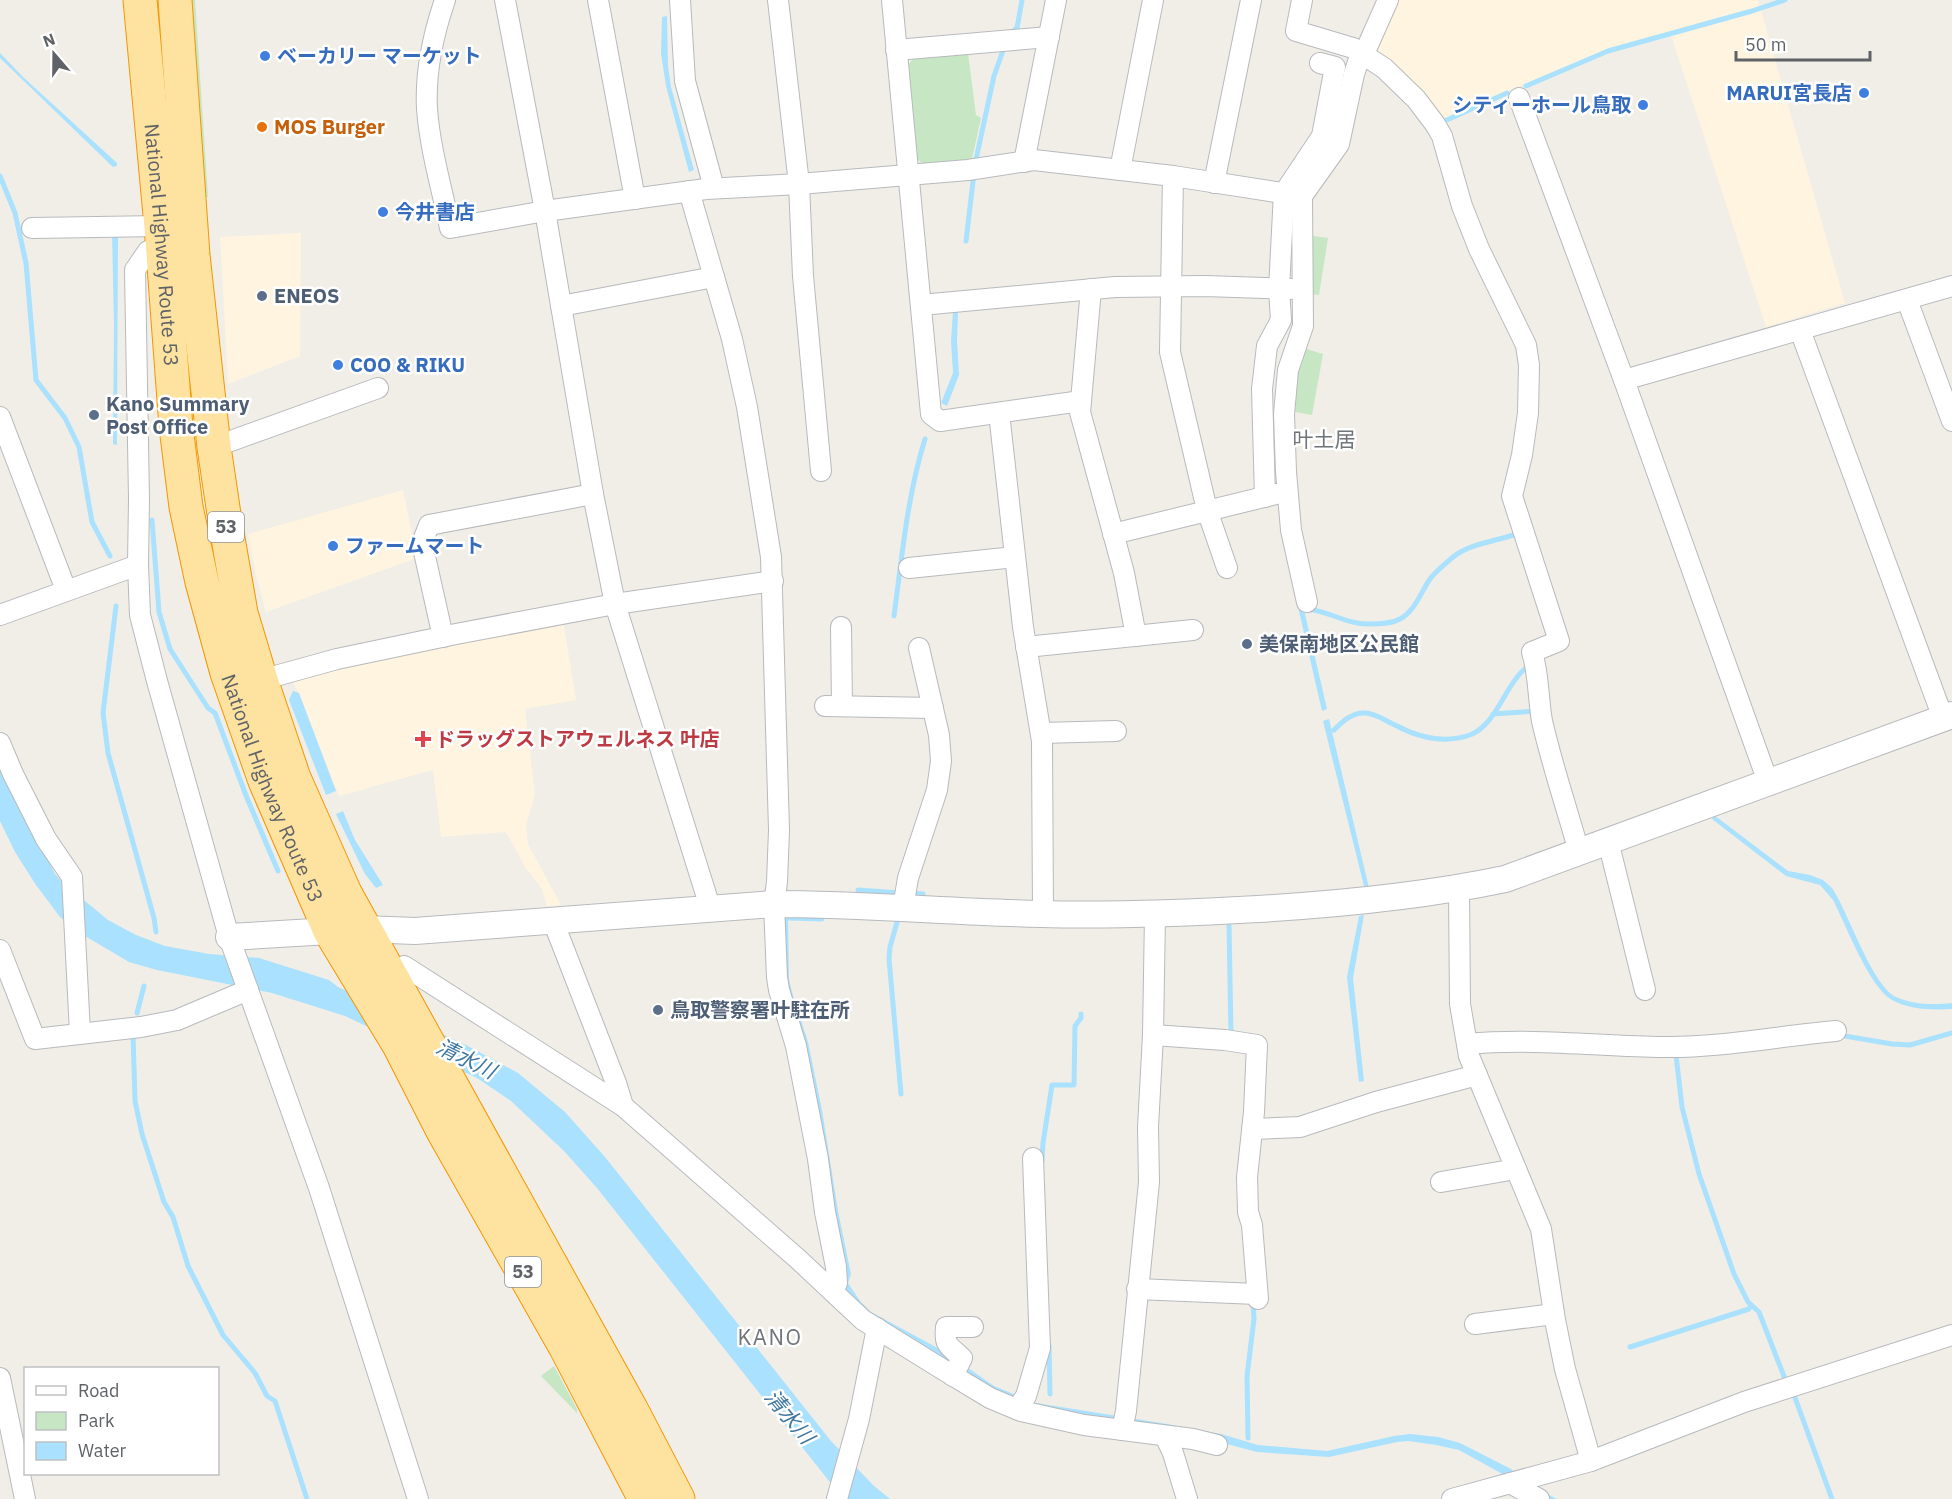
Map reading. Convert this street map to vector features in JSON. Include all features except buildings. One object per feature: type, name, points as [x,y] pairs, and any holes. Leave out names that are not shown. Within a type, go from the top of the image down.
[{"type":"highway","name":"National Highway Route 53","points":[[175,0],[193,255],[214,447],[241,613],[261,680],[294,778],[322,844],[364,929],[443,1131],[565,1346],[645,1499]]},
{"type":"highway","name":"National Highway Route 53","points":[[140,8],[176,427],[186,507],[202,582],[227,673],[265,780],[330,931],[372,1000],[443,1068],[631,1409],[678,1499]]},
{"type":"street","points":[[445,0],[436,28],[430,61],[427,109],[450,228],[545,211],[714,188],[800,184],[968,170],[1034,160],[1173,176],[1293,194]]},
{"type":"street","points":[[505,0],[545,211],[593,494],[615,604],[710,908]]},
{"type":"street","points":[[598,0],[635,199]]},
{"type":"street","points":[[680,0],[685,81],[714,188]]},
{"type":"street","points":[[778,0],[800,184],[803,276],[821,471]]},
{"type":"street","points":[[892,0],[931,414],[940,421],[1081,401]]},
{"type":"street","points":[[1024,162],[1056,0]]},
{"type":"street","points":[[1120,170],[1153,0]]},
{"type":"street","points":[[1214,183],[1251,0]]},
{"type":"street","points":[[1302,0],[1296,31],[1353,48],[1364,54],[1384,68],[1408,90],[1435,124],[1442,136],[1462,206],[1479,249],[1526,345],[1529,365],[1528,413],[1522,455],[1512,496],[1559,641],[1532,652],[1546,737],[1579,852]]},
{"type":"street","points":[[1307,602],[1296,558],[1286,472],[1285,393],[1288,370],[1303,326],[1303,289],[1293,194],[1339,144],[1359,59],[1364,54],[1388,0]]},
{"type":"street","points":[[896,50],[1049,37]]},
{"type":"street","points":[[1265,497],[1262,389],[1267,346],[1281,320],[1280,289],[1293,194],[1322,136],[1335,67],[1320,63]]},
{"type":"street","points":[[1519,98],[1624,380],[1768,782]]},
{"type":"street","points":[[1173,176],[1170,352],[1207,510],[1227,568]]},
{"type":"street","points":[[689,191],[732,339],[747,407],[771,557],[779,830],[774,904],[779,990],[796,1046],[814,1139],[834,1254],[837,1283],[833,1291]]},
{"type":"street","points":[[32,228],[161,236]]},
{"type":"street","points":[[161,236],[135,270],[140,615],[229,937],[319,1188],[418,1499]]},
{"type":"street","points":[[561,306],[714,277]]},
{"type":"street","points":[[921,305],[1091,289],[1172,286],[1303,289]]},
{"type":"street","points":[[1624,380],[1952,286]]},
{"type":"street","points":[[1091,289],[1080,412],[1124,573],[1136,636]]},
{"type":"street","points":[[1908,300],[1952,421]]},
{"type":"street","points":[[229,937],[364,929],[415,932],[774,904],[1043,914],[1155,915],[1308,906],[1460,889],[1505,879],[1947,716],[1800,330]]},
{"type":"street","points":[[214,447],[378,387]]},
{"type":"street","points":[[999,413],[1026,647],[1041,733],[1043,914]]},
{"type":"street","points":[[0,417],[66,590]]},
{"type":"street","points":[[1113,534],[1288,492]]},
{"type":"street","points":[[443,637],[422,543],[429,525],[593,494]]},
{"type":"street","points":[[909,568],[1015,557]]},
{"type":"street","points":[[0,615],[138,565]]},
{"type":"street","points":[[261,680],[337,659],[443,637],[615,604],[773,581]]},
{"type":"street","points":[[841,627],[833,706],[933,708]]},
{"type":"street","points":[[1026,647],[1193,630]]},
{"type":"street","points":[[903,908],[908,878],[937,790],[940,761],[939,735],[919,648]]},
{"type":"street","points":[[1041,733],[1116,731]]},
{"type":"street","points":[[0,743],[46,839],[72,877],[80,1033]]},
{"type":"street","points":[[1608,841],[1645,990]]},
{"type":"street","points":[[1460,889],[1460,1005],[1467,1044],[1477,1075],[1541,1229],[1565,1369],[1591,1461]]},
{"type":"street","points":[[1122,1430],[1126,1411],[1149,1182],[1148,1127],[1153,1035],[1155,915]]},
{"type":"street","points":[[553,921],[623,1106]]},
{"type":"street","points":[[0,950],[34,1039],[141,1027],[177,1020],[248,990]]},
{"type":"street","points":[[404,966],[623,1106],[863,1320],[990,1398],[1017,1409],[1056,1420],[1193,1439],[1217,1445]]},
{"type":"street","points":[[1467,1044],[1549,1043],[1665,1047],[1762,1041],[1836,1031]]},
{"type":"street","points":[[1137,1289],[1258,1297],[1252,1225],[1248,1212],[1247,1177],[1257,1045],[1225,1040],[1153,1035]]},
{"type":"street","points":[[1252,1129],[1300,1127],[1376,1102],[1477,1075]]},
{"type":"street","points":[[1017,1409],[1026,1396],[1040,1348],[1033,1158]]},
{"type":"street","points":[[1441,1182],[1516,1169]]},
{"type":"street","points":[[1475,1324],[1554,1314]]},
{"type":"street","points":[[953,1376],[962,1358],[949,1348],[945,1340],[945,1327],[973,1327]]},
{"type":"street","points":[[837,1499],[859,1419],[877,1329]]},
{"type":"street","points":[[1452,1499],[1591,1461],[1744,1402],[1952,1335]]},
{"type":"street","points":[[0,1378],[25,1499]]},
{"type":"street","points":[[1165,1436],[1173,1453],[1187,1499]]},
{"type":"street","points":[[1510,1483],[1539,1499]]},
{"type":"shaded area","points":[[1391,0],[1758,0],[1845,303],[1766,327],[1670,32],[1612,48],[1474,105],[1437,123],[1367,52]]},
{"type":"shaded area","name":"ENEOS","points":[[301,233],[300,356],[228,384],[220,237]]},
{"type":"shaded area","name":"ファームマート","points":[[403,490],[417,558],[266,612],[248,534]]},
{"type":"shaded area","name":"ドラッグストアウェルネス 叶店","points":[[563,620],[576,700],[525,709],[535,795],[526,825],[528,844],[561,905],[547,906],[542,889],[525,867],[506,832],[441,837],[433,770],[339,796],[291,676]]},
{"type":"green space","points":[[187,0],[195,0],[208,197],[198,198]]},
{"type":"green space","points":[[968,53],[976,115],[981,118],[972,159],[923,164],[916,158],[908,66],[914,57]]},
{"type":"green space","points":[[1307,235],[1328,238],[1319,295],[1308,294]]},
{"type":"green space","points":[[1300,347],[1323,354],[1312,415],[1290,411]]},
{"type":"green space","points":[[554,1366],[577,1409],[577,1413],[541,1376]]},
{"type":"water","points":[[667,16],[668,66],[671,87],[694,170],[689,172],[666,86],[661,53],[662,17]]},
{"type":"water","points":[[0,53],[117,163],[117,166],[113,167],[0,58]]},
{"type":"water","points":[[112,233],[118,233],[117,445],[113,444]]},
{"type":"water","points":[[953,312],[958,312],[959,375],[947,406],[941,403],[953,373],[951,341]]},
{"type":"water","points":[[1292,558],[1327,709],[1322,711],[1287,559]]},
{"type":"water","points":[[293,691],[299,693],[336,791],[326,795],[289,700]]},
{"type":"water","points":[[1329,719],[1369,888],[1364,886],[1323,721]]},
{"type":"water","name":"清水川","points":[[0,766],[55,874],[108,920],[136,935],[165,946],[209,954],[259,958],[329,980],[338,987],[466,1045],[518,1073],[565,1112],[605,1157],[831,1441],[874,1486],[890,1499],[847,1499],[829,1481],[597,1188],[564,1151],[511,1101],[477,1078],[345,1016],[272,993],[157,970],[129,962],[85,936],[60,917],[15,852],[0,821]]},
{"type":"water","points":[[343,811],[355,840],[383,885],[376,888],[365,874],[336,814]]},
{"type":"water","points":[[1714,815],[1788,871],[1823,880],[1832,888],[1869,963],[1887,990],[1896,997],[1909,1002],[1952,1003],[1952,1009],[1914,1008],[1892,1000],[1883,993],[1867,969],[1833,900],[1820,885],[1786,876],[1712,819]]},
{"type":"water","points":[[788,915],[789,979],[808,1042],[822,1110],[838,1211],[851,1274],[848,1283],[871,1312],[945,1352],[994,1386],[1036,1403],[1221,1434],[1258,1445],[1327,1451],[1394,1436],[1410,1434],[1438,1437],[1460,1443],[1511,1469],[1527,1484],[1557,1499],[1548,1499],[1459,1450],[1436,1445],[1409,1441],[1397,1442],[1329,1457],[1257,1452],[1204,1438],[1108,1422],[997,1395],[853,1303],[842,1284],[790,1011],[780,916]]},
{"type":"water","points":[[1364,915],[1353,978],[1364,1081],[1359,1082],[1347,977],[1359,916]]},
{"type":"waterway","points":[[1010,34],[1017,28],[1022,0]]},
{"type":"waterway","points":[[1526,86],[1608,51],[1785,0]]},
{"type":"waterway","points":[[975,164],[994,76],[1005,45]]},
{"type":"waterway","points":[[1440,123],[1507,93]]},
{"type":"waterway","points":[[966,241],[974,173]]},
{"type":"waterway","points":[[0,176],[15,213],[26,263],[36,380],[65,418],[79,447],[92,522],[110,556]]},
{"type":"waterway","points":[[894,616],[909,505],[925,439]]},
{"type":"waterway","points":[[152,520],[159,612],[170,649],[208,708],[215,713],[278,871]]},
{"type":"waterway","points":[[1307,609],[1360,623],[1381,624],[1396,621],[1410,611],[1430,579],[1453,557],[1474,546],[1514,535]]},
{"type":"waterway","points":[[116,606],[103,713],[108,753],[156,932]]},
{"type":"waterway","points":[[1334,730],[1352,716],[1369,713],[1422,736],[1451,739],[1470,735],[1487,722],[1513,682],[1529,665]]},
{"type":"waterway","points":[[1493,714],[1536,711]]},
{"type":"waterway","points":[[858,890],[900,893]]},
{"type":"waterway","points":[[910,893],[923,894]]},
{"type":"waterway","points":[[790,918],[822,919]]},
{"type":"waterway","points":[[898,919],[889,959],[901,1094]]},
{"type":"waterway","points":[[1229,925],[1231,1035]]},
{"type":"waterway","points":[[137,1013],[144,986]]},
{"type":"waterway","points":[[1042,1162],[1052,1085],[1074,1085],[1075,1026],[1081,1014]]},
{"type":"waterway","points":[[1839,1035],[1910,1045],[1952,1033]]},
{"type":"waterway","points":[[133,1034],[135,1101],[142,1134],[164,1202],[173,1217],[188,1266],[223,1335],[255,1373],[267,1396],[275,1401],[307,1499]]},
{"type":"waterway","points":[[1676,1055],[1682,1107],[1699,1174],[1734,1274],[1748,1302],[1759,1312],[1785,1379]]},
{"type":"waterway","points":[[1248,1438],[1247,1376],[1254,1319],[1253,1302]]},
{"type":"waterway","points":[[1630,1347],[1749,1309],[1751,1305]]},
{"type":"waterway","points":[[1049,1345],[1050,1394]]},
{"type":"waterway","points":[[1794,1395],[1832,1499]]},
{"type":"place","name":"ベーカリー マーケット","points":[[265,56]]},
{"type":"place","name":"MARUI宮長店","points":[[1864,93]]},
{"type":"place","name":"シティーホール鳥取","points":[[1643,105]]},
{"type":"place","name":"MOS Burger","points":[[262,127]]},
{"type":"place","name":"今井書店","points":[[383,212]]},
{"type":"place","name":"ENEOS","points":[[262,296]]},
{"type":"place","name":"COO & RIKU","points":[[338,365]]},
{"type":"place","name":"Kano Summary Post Office","points":[[94,415]]},
{"type":"place","name":"ファームマート","points":[[333,546]]},
{"type":"place","name":"美保南地区公民館","points":[[1247,644]]},
{"type":"place","name":"ドラッグストアウェルネス 叶店","points":[[423,739]]},
{"type":"place","name":"鳥取警察署叶駐在所","points":[[658,1010]]},
{"type":"district","name":"叶土居","points":[[1324,440]]},
{"type":"district","name":"KANO","points":[[770,1337]]}]
